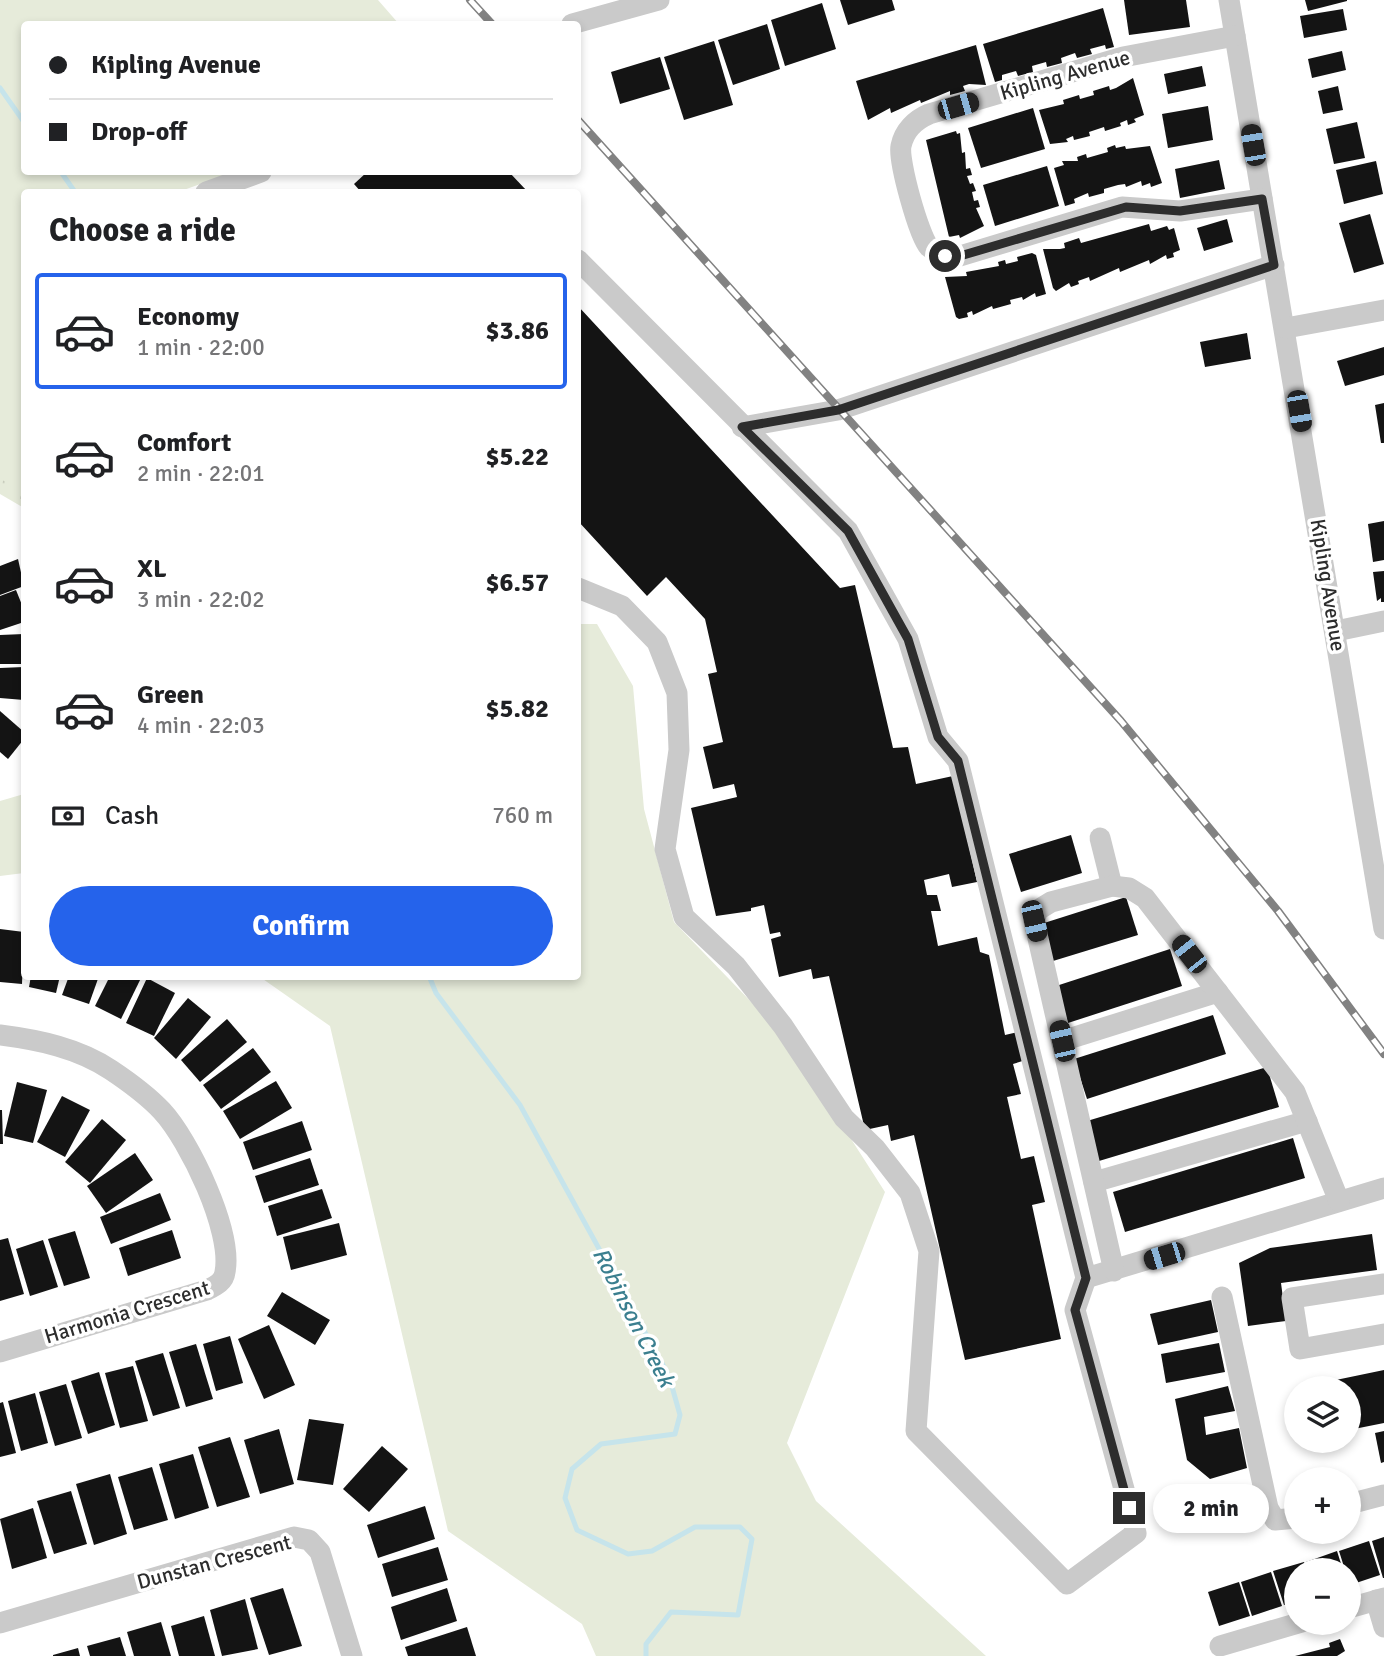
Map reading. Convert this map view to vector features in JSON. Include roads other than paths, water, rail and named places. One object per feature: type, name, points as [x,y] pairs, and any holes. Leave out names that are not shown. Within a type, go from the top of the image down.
[{"type":"street","points":[[581,22],[659,0]]},
{"type":"street","name":"Kipling Avenue","points":[[1229,0],[1286,328],[1384,929]]},
{"type":"street","name":"Kipling Avenue","points":[[1235,36],[1123,57],[929,114],[909,129],[900,153],[921,234],[934,251],[948,256],[960,256],[1126,207],[1180,211],[1262,199]]},
{"type":"street","points":[[214,189],[253,175]]},
{"type":"street","points":[[581,263],[848,531],[908,639],[938,737],[958,761],[1086,1278],[1075,1310],[1136,1533],[1067,1584],[916,1431],[929,1251],[910,1193],[875,1148],[844,1118],[783,1026],[736,966],[684,918],[665,849],[678,750],[677,693],[657,642],[622,606],[581,588]]},
{"type":"street","points":[[742,427],[838,410],[1274,265]]},
{"type":"street","points":[[1286,328],[1384,310]]},
{"type":"street","points":[[1336,631],[1384,621]]},
{"type":"street","points":[[1100,838],[1112,886]]},
{"type":"street","points":[[1114,1271],[1034,921],[1038,910],[1051,902],[1112,886],[1129,888],[1145,898],[1295,1092],[1339,1201]]},
{"type":"street","points":[[1062,1041],[1218,992]]},
{"type":"street","name":"Harmonia Crescent","points":[[0,1035],[57,1045],[87,1057],[110,1069],[162,1111],[191,1152],[205,1184],[225,1247],[225,1274],[219,1283],[207,1290],[0,1352]]},
{"type":"street","points":[[1094,1182],[1307,1121]]},
{"type":"street","points":[[1086,1278],[1384,1188]]},
{"type":"street","points":[[1384,1284],[1292,1298],[1300,1349],[1384,1334]]},
{"type":"street","points":[[1222,1297],[1268,1508],[1275,1520],[1284,1519]]},
{"type":"street","points":[[1361,1501],[1384,1495]]},
{"type":"street","name":"Dunstan Crescent","points":[[0,1623],[295,1537],[309,1541],[320,1552],[352,1656]]},
{"type":"street","points":[[1361,1605],[1380,1599],[1384,1627]]},
{"type":"street","points":[[1220,1646],[1284,1627]]},
{"type":"waterway","name":"Robinson Creek","points":[[0,88],[21,118]]},
{"type":"waterway","name":"Robinson Creek","points":[[63,175],[73,189]]},
{"type":"waterway","name":"Robinson Creek","points":[[431,980],[436,993],[520,1105],[669,1376],[680,1415],[675,1434],[601,1444],[572,1469],[565,1498],[577,1530],[628,1554],[652,1551],[695,1527],[740,1527],[752,1539],[738,1615],[671,1612],[646,1644],[646,1656]]},
{"type":"railway","points":[[470,0],[489,21]]},
{"type":"railway","points":[[581,123],[1121,721],[1278,911],[1384,1054]]}]
